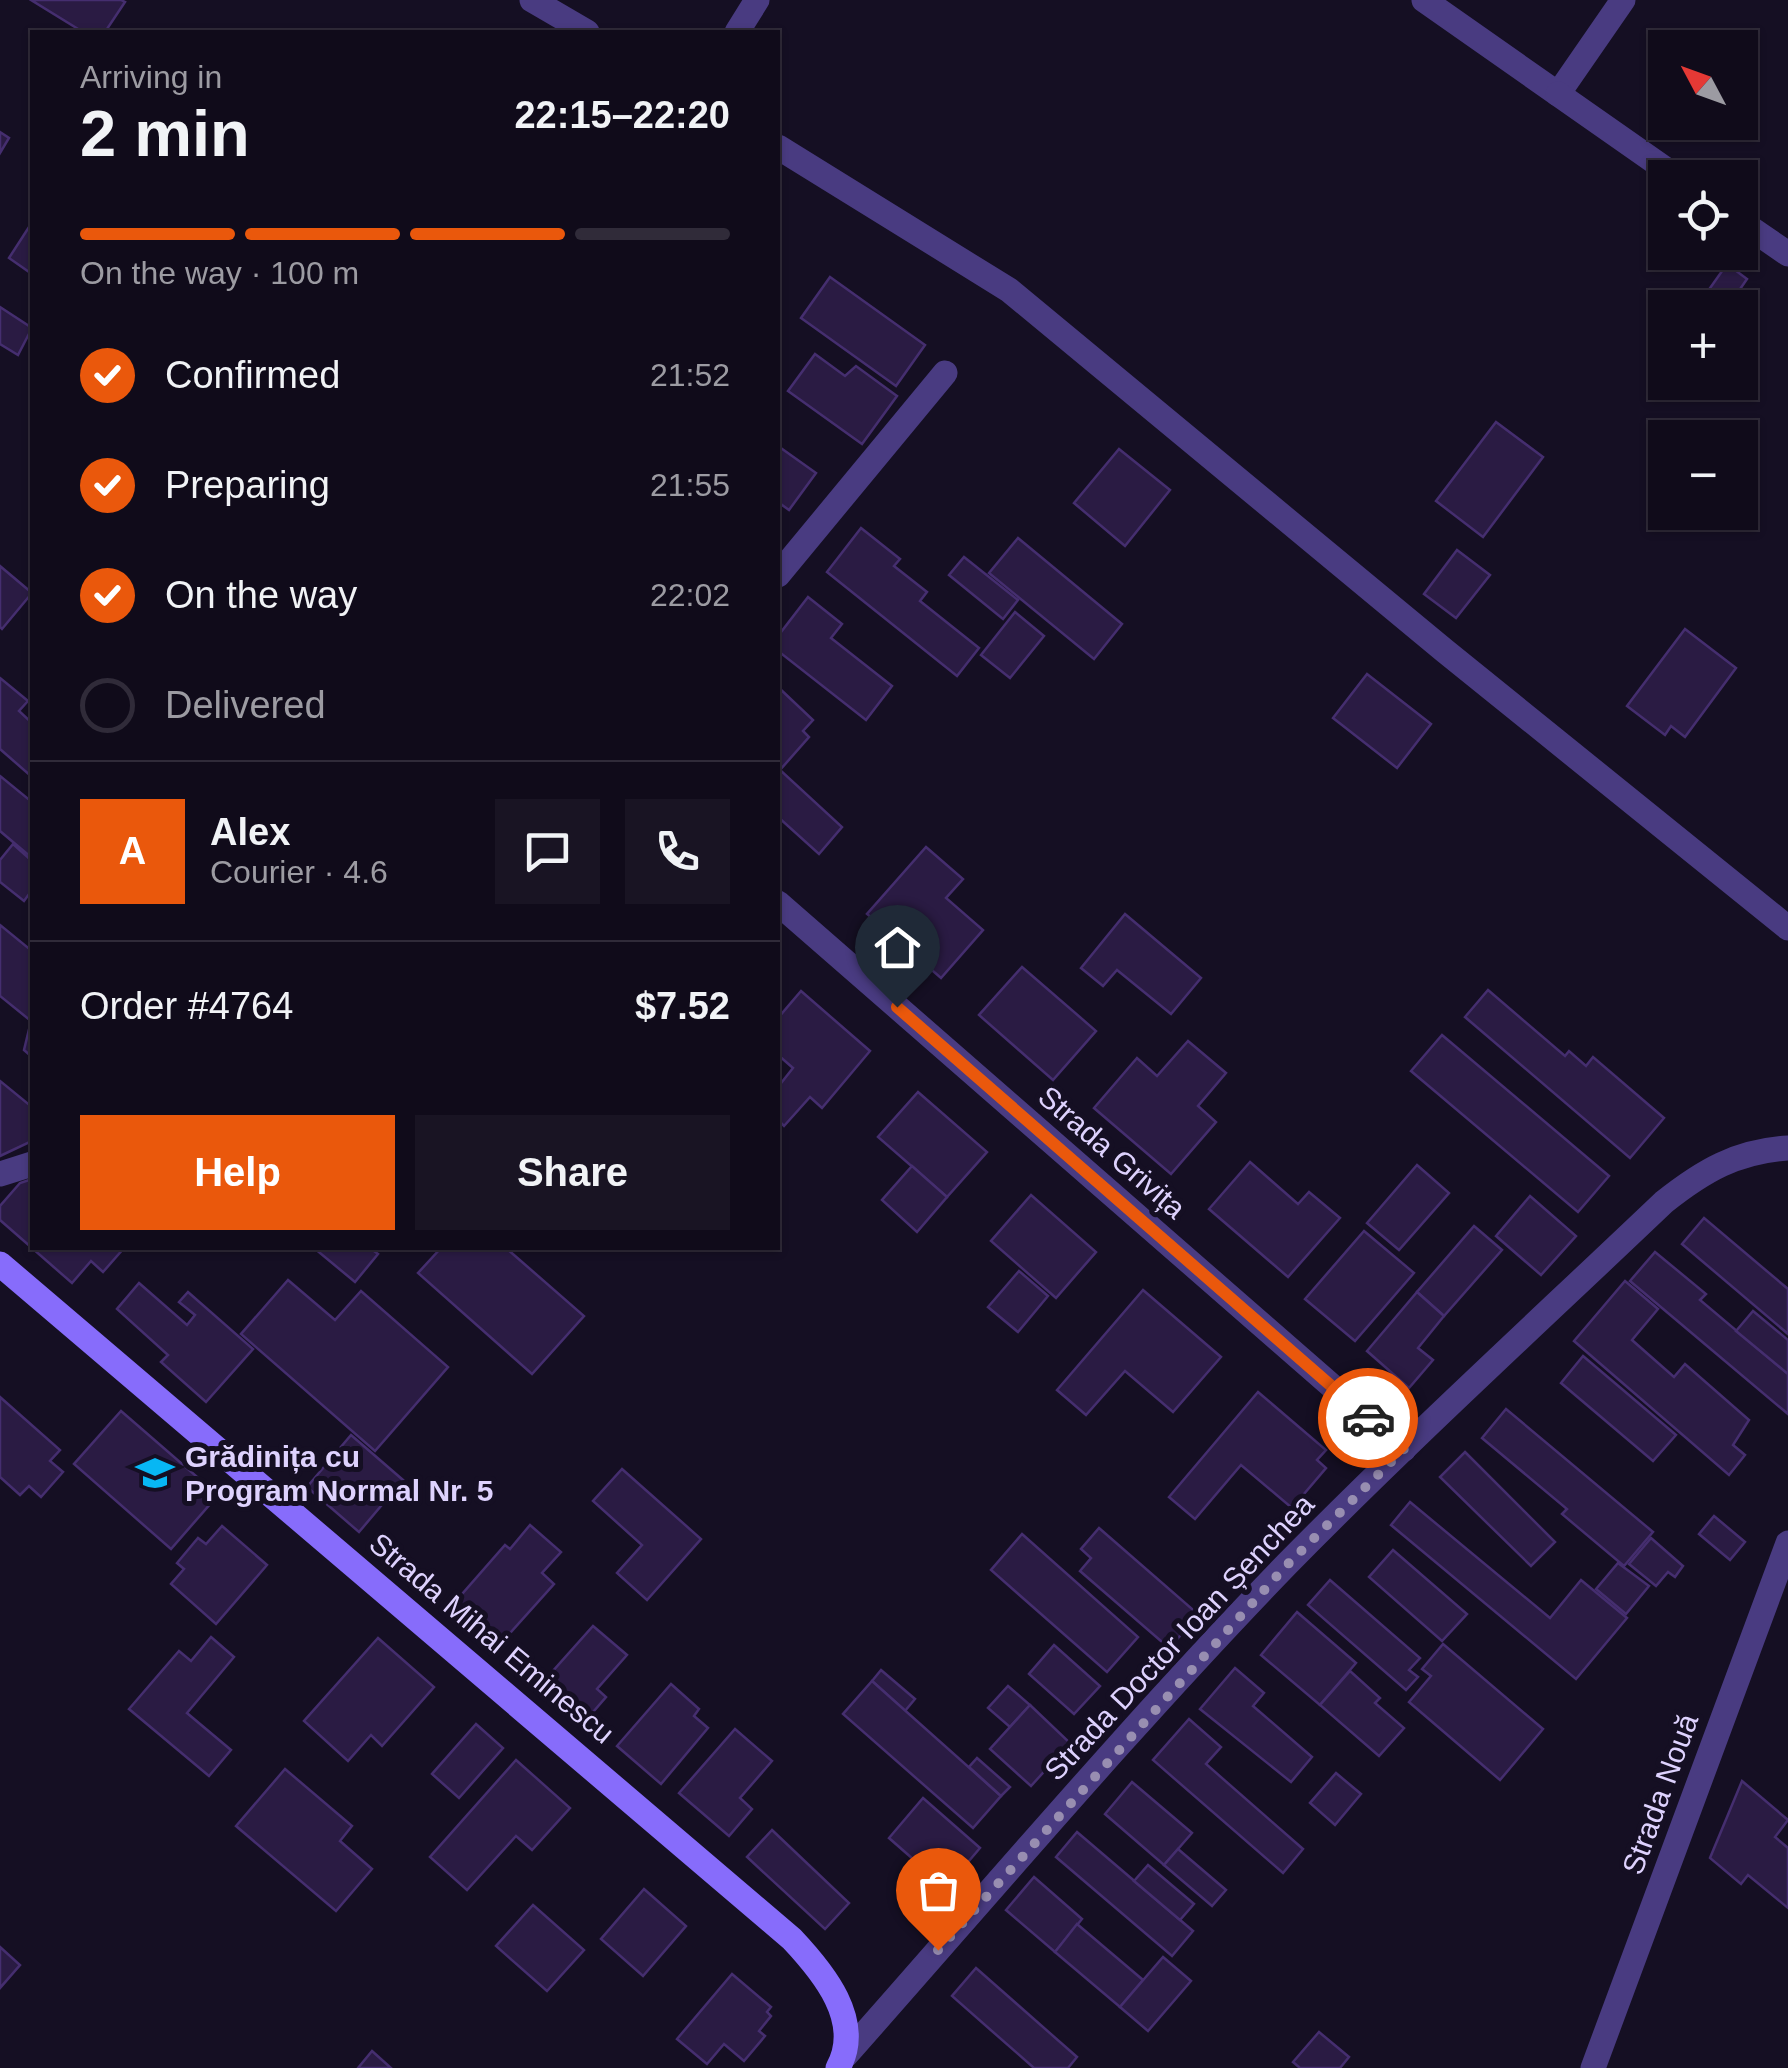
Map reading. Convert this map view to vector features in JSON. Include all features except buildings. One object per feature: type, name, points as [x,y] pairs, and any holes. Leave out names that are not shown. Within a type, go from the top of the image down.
[{"type":"main road","name":"Strada Mihai Eminescu","points":[[0,1264],[792,1939],[835,1992],[846,2024],[842,2061]]},
{"type":"street","points":[[532,0],[584,30]]},
{"type":"street","points":[[738,30],[757,0]]},
{"type":"street","points":[[1424,0],[1652,160]]},
{"type":"street","points":[[1558,94],[1623,0]]},
{"type":"street","points":[[780,148],[1008,290],[1788,928]]},
{"type":"street","points":[[1758,233],[1788,254]]},
{"type":"street","points":[[780,573],[944,373]]},
{"type":"street","name":"Strada Grivița","points":[[780,905],[1404,1449]]},
{"type":"street","name":"Strada Doctor Ioan Șenchea","points":[[842,2061],[1061,1811],[1273,1580],[1404,1449],[1664,1202],[1700,1173],[1737,1155],[1788,1148]]},
{"type":"street","points":[[0,1174],[30,1165]]},
{"type":"street","name":"Strada Nouă","points":[[1592,2068],[1788,1543]]},
{"type":"way so far","points":[[938,1950],[1286,1566],[1404,1449],[1368,1418]]},
{"type":"place","name":"Grădinița cu Program Normal Nr. 5","points":[[155,1473]]},
{"type":"route","points":[[897,1007],[1368,1418]]}]
